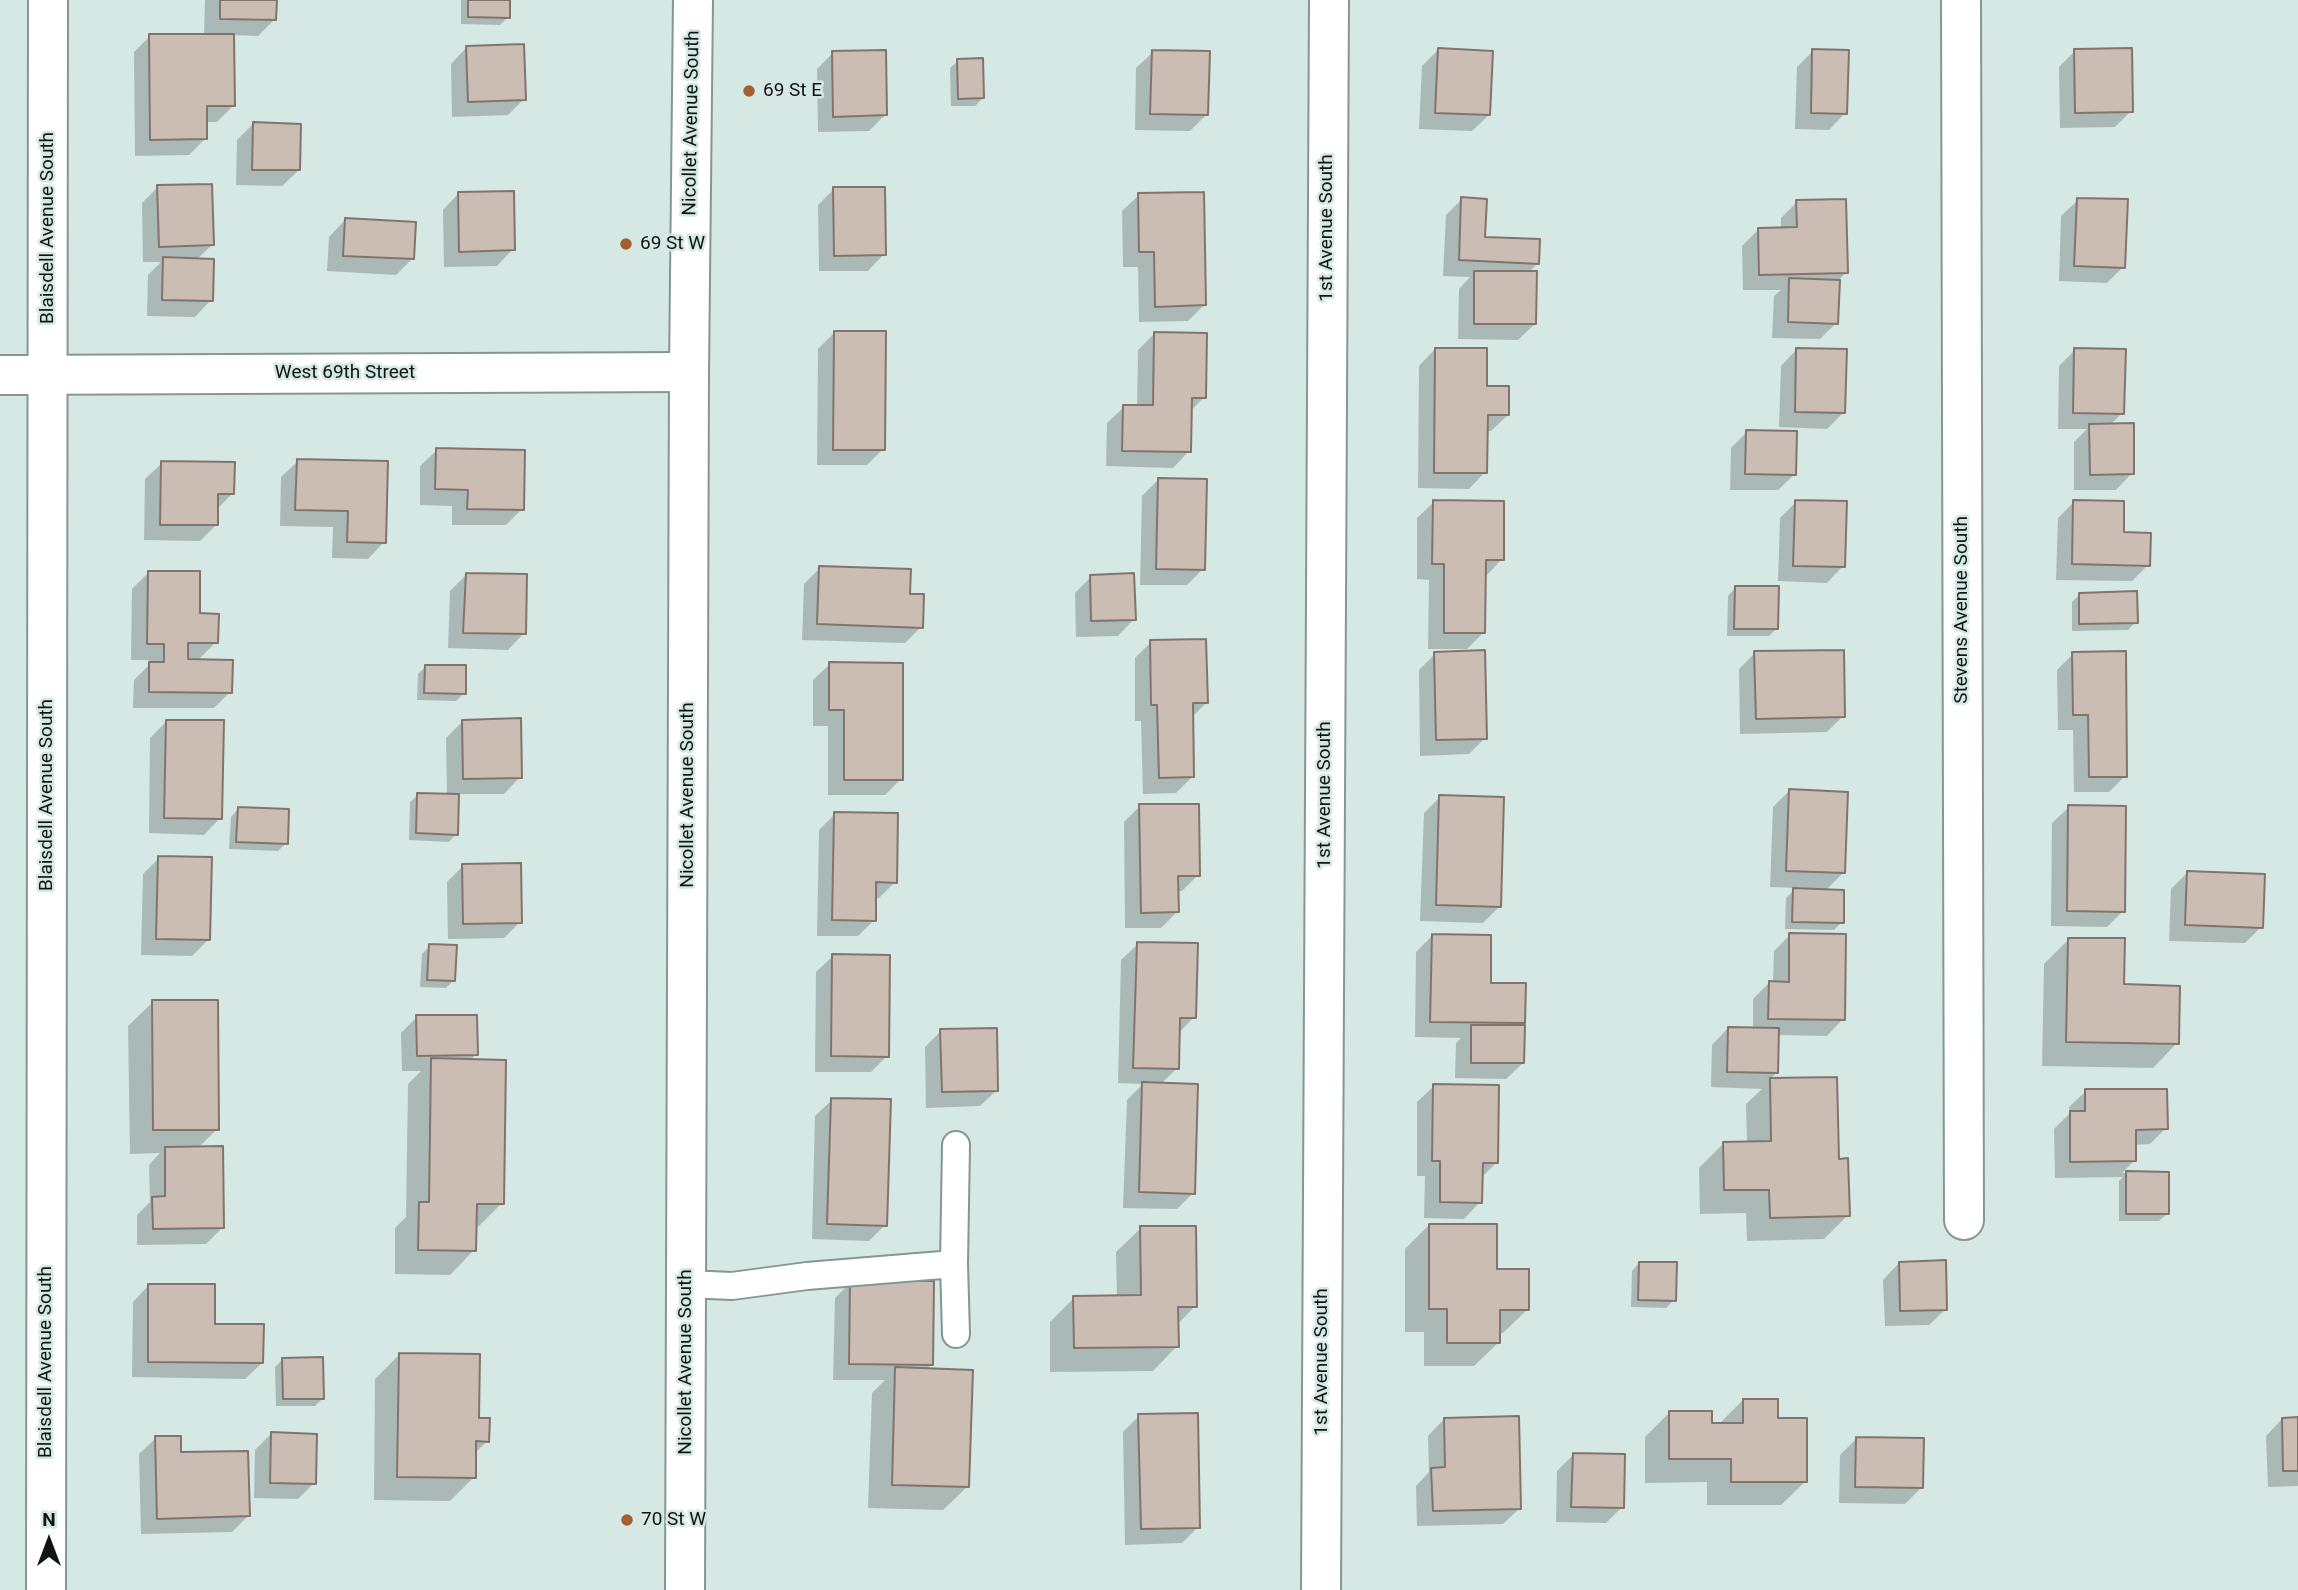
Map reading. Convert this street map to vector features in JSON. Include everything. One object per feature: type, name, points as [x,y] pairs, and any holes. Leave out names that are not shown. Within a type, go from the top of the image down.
[{"type":"street","name":"Blaisdell Avenue South","points":[[46,1590],[48,0]]},
{"type":"street","name":"Nicollet Avenue South","points":[[685,1590],[689,372],[693,0]]},
{"type":"street","name":"1st Avenue South","points":[[1321,1590],[1328,0]]},
{"type":"street","name":"Stevens Avenue South","points":[[1961,0],[1964,1220]]},
{"type":"street","name":"West 69th Street","points":[[0,375],[689,372]]},
{"type":"lane","points":[[956,1145],[956,1334]]},
{"type":"lane","points":[[686,1284],[733,1286],[807,1276],[954,1264]]},
{"type":"building","points":[[220,0],[277,0],[276,20],[220,19]]},
{"type":"building","points":[[468,0],[510,0],[510,18],[468,17]]},
{"type":"building","points":[[149,34],[234,34],[235,106],[207,106],[207,139],[150,140]]},
{"type":"building","points":[[524,44],[526,100],[468,102],[466,46]]},
{"type":"building","points":[[1438,48],[1493,51],[1490,115],[1435,113]]},
{"type":"building","points":[[2132,48],[2133,112],[2075,113],[2074,49]]},
{"type":"building","points":[[1812,49],[1849,50],[1847,114],[1811,113]]},
{"type":"building","points":[[886,50],[887,115],[833,117],[832,51]]},
{"type":"building","points":[[1152,50],[1210,51],[1208,115],[1150,114]]},
{"type":"building","points":[[983,58],[984,98],[958,99],[957,59]]},
{"type":"building","points":[[253,122],[301,124],[300,170],[252,170]]},
{"type":"building","points":[[212,184],[214,245],[159,247],[157,185]]},
{"type":"building","points":[[833,187],[885,187],[886,255],[834,256]]},
{"type":"building","points":[[514,191],[515,250],[459,252],[458,192]]},
{"type":"building","points":[[1204,192],[1206,305],[1155,307],[1154,252],[1139,252],[1138,193]]},
{"type":"building","points":[[1461,197],[1487,199],[1485,237],[1540,239],[1539,264],[1459,260]]},
{"type":"building","points":[[2077,198],[2128,199],[2125,268],[2074,266]]},
{"type":"building","points":[[1846,199],[1848,273],[1759,275],[1758,228],[1797,227],[1796,200]]},
{"type":"building","points":[[345,218],[416,222],[414,259],[343,256]]},
{"type":"building","points":[[163,257],[214,259],[213,301],[162,300]]},
{"type":"building","points":[[1474,271],[1537,271],[1536,324],[1474,324]]},
{"type":"building","points":[[1789,278],[1840,280],[1838,324],[1788,322]]},
{"type":"building","points":[[834,331],[886,331],[885,450],[833,450]]},
{"type":"building","points":[[1154,332],[1207,333],[1206,398],[1192,398],[1191,452],[1122,451],[1123,405],[1153,405]]},
{"type":"building","points":[[1435,348],[1487,348],[1487,386],[1509,386],[1509,415],[1488,415],[1487,473],[1434,473]]},
{"type":"building","points":[[1796,348],[1847,349],[1845,413],[1795,412]]},
{"type":"building","points":[[2074,348],[2126,349],[2124,414],[2073,413]]},
{"type":"building","points":[[2134,423],[2134,474],[2090,475],[2089,424]]},
{"type":"building","points":[[1746,430],[1797,431],[1796,475],[1745,474]]},
{"type":"building","points":[[436,448],[525,450],[524,510],[467,509],[468,490],[435,489]]},
{"type":"building","points":[[297,459],[388,461],[386,543],[347,542],[348,511],[295,510]]},
{"type":"building","points":[[161,461],[235,462],[234,494],[218,494],[218,525],[160,525]]},
{"type":"building","points":[[1158,478],[1207,479],[1205,570],[1156,569]]},
{"type":"building","points":[[1433,500],[1504,501],[1504,560],[1486,560],[1485,633],[1444,633],[1444,564],[1432,564]]},
{"type":"building","points":[[1795,500],[1847,501],[1845,567],[1793,566]]},
{"type":"building","points":[[2073,500],[2124,501],[2124,532],[2151,533],[2150,566],[2072,564]]},
{"type":"building","points":[[819,566],[911,569],[910,594],[924,594],[923,628],[817,624]]},
{"type":"building","points":[[148,571],[200,571],[200,613],[219,614],[218,643],[188,643],[188,659],[233,660],[232,693],[149,692],[149,662],[164,662],[164,644],[147,644]]},
{"type":"building","points":[[466,573],[527,574],[526,634],[463,633]]},
{"type":"building","points":[[1134,573],[1136,620],[1091,621],[1090,575]]},
{"type":"building","points":[[1735,586],[1779,586],[1778,629],[1734,629]]},
{"type":"building","points":[[2137,591],[2138,623],[2079,624],[2079,593]]},
{"type":"building","points":[[1206,639],[1208,703],[1193,703],[1194,777],[1159,778],[1157,705],[1151,705],[1150,640]]},
{"type":"building","points":[[1485,650],[1487,739],[1436,740],[1434,652]]},
{"type":"building","points":[[1844,650],[1845,717],[1756,719],[1754,651]]},
{"type":"building","points":[[2126,651],[2127,777],[2089,777],[2088,715],[2073,715],[2072,652]]},
{"type":"building","points":[[829,662],[903,663],[903,780],[844,780],[844,710],[829,710]]},
{"type":"building","points":[[425,665],[466,665],[466,694],[424,693]]},
{"type":"building","points":[[521,718],[522,778],[463,779],[462,720]]},
{"type":"building","points":[[166,720],[224,720],[222,819],[164,818]]},
{"type":"building","points":[[1789,789],[1848,792],[1845,873],[1786,871]]},
{"type":"building","points":[[417,793],[459,794],[458,835],[416,833]]},
{"type":"building","points":[[1439,795],[1504,797],[1501,907],[1436,905]]},
{"type":"building","points":[[1139,804],[1199,804],[1200,876],[1178,876],[1179,912],[1141,913]]},
{"type":"building","points":[[2068,805],[2126,806],[2125,912],[2067,911]]},
{"type":"building","points":[[238,807],[289,809],[288,844],[236,842]]},
{"type":"building","points":[[834,812],[898,813],[897,883],[876,882],[876,921],[832,920]]},
{"type":"building","points":[[158,856],[212,857],[210,940],[156,939]]},
{"type":"building","points":[[521,863],[522,923],[463,924],[462,864]]},
{"type":"building","points":[[2187,871],[2265,874],[2263,928],[2185,925]]},
{"type":"building","points":[[1793,888],[1844,890],[1844,923],[1792,922]]},
{"type":"building","points":[[1789,933],[1846,934],[1845,1020],[1768,1019],[1769,981],[1789,982]]},
{"type":"building","points":[[1432,934],[1491,935],[1491,983],[1526,983],[1525,1023],[1430,1022]]},
{"type":"building","points":[[2068,938],[2125,938],[2124,984],[2180,986],[2179,1044],[2066,1042]]},
{"type":"building","points":[[1137,942],[1198,943],[1196,1018],[1180,1018],[1179,1069],[1133,1068]]},
{"type":"building","points":[[429,944],[457,945],[455,981],[427,980]]},
{"type":"building","points":[[832,954],[890,955],[889,1057],[831,1056]]},
{"type":"building","points":[[152,1000],[218,1000],[219,1130],[153,1130]]},
{"type":"building","points":[[416,1015],[477,1015],[478,1055],[417,1056]]},
{"type":"building","points":[[1471,1025],[1525,1025],[1524,1063],[1471,1063]]},
{"type":"building","points":[[1728,1027],[1779,1028],[1778,1073],[1727,1072]]},
{"type":"building","points":[[997,1028],[998,1091],[942,1092],[940,1029]]},
{"type":"building","points":[[431,1058],[506,1060],[504,1204],[477,1204],[476,1251],[418,1250],[419,1202],[429,1202]]},
{"type":"building","points":[[1837,1077],[1839,1159],[1848,1158],[1850,1216],[1770,1218],[1769,1190],[1724,1190],[1723,1142],[1771,1141],[1770,1078]]},
{"type":"building","points":[[1142,1082],[1198,1084],[1195,1194],[1139,1192]]},
{"type":"building","points":[[1433,1084],[1499,1085],[1498,1163],[1483,1163],[1482,1203],[1440,1202],[1440,1161],[1432,1161]]},
{"type":"building","points":[[2085,1089],[2167,1089],[2168,1129],[2136,1130],[2136,1161],[2070,1162],[2070,1111],[2085,1111]]},
{"type":"building","points":[[831,1098],[891,1099],[887,1226],[827,1224]]},
{"type":"building","points":[[223,1146],[224,1228],[153,1229],[152,1197],[165,1196],[165,1147]]},
{"type":"building","points":[[2126,1171],[2169,1172],[2169,1214],[2126,1214]]},
{"type":"building","points":[[1429,1224],[1497,1224],[1497,1269],[1529,1269],[1529,1310],[1500,1310],[1500,1343],[1447,1343],[1447,1309],[1429,1309]]},
{"type":"building","points":[[1140,1226],[1196,1226],[1197,1307],[1178,1307],[1179,1347],[1074,1348],[1073,1296],[1141,1295]]},
{"type":"building","points":[[1946,1260],[1947,1310],[1900,1311],[1899,1262]]},
{"type":"building","points":[[1639,1262],[1677,1262],[1676,1301],[1638,1300]]},
{"type":"building","points":[[850,1280],[934,1281],[933,1365],[849,1364]]},
{"type":"building","points":[[148,1284],[215,1284],[215,1324],[264,1324],[263,1363],[148,1362]]},
{"type":"building","points":[[399,1353],[480,1354],[479,1418],[490,1418],[489,1442],[476,1441],[476,1478],[397,1477]]},
{"type":"building","points":[[323,1357],[324,1399],[283,1399],[282,1358]]},
{"type":"building","points":[[895,1367],[973,1370],[969,1487],[892,1485]]},
{"type":"building","points":[[1743,1399],[1778,1399],[1778,1418],[1807,1418],[1807,1482],[1731,1482],[1731,1459],[1669,1459],[1669,1411],[1712,1411],[1712,1423],[1743,1423]]},
{"type":"building","points":[[1198,1413],[1200,1528],[1141,1529],[1138,1414]]},
{"type":"building","points":[[1519,1416],[1521,1509],[1433,1511],[1431,1468],[1445,1467],[1444,1418]]},
{"type":"building","points":[[2298,1417],[2298,1471],[2283,1471],[2282,1418]]},
{"type":"building","points":[[271,1432],[317,1434],[316,1484],[270,1483]]},
{"type":"building","points":[[155,1436],[181,1436],[181,1452],[248,1451],[250,1516],[157,1519]]},
{"type":"building","points":[[1856,1437],[1924,1438],[1923,1488],[1855,1487]]},
{"type":"building","points":[[1573,1453],[1625,1454],[1624,1508],[1571,1507]]},
{"type":"place","name":"69 St E","points":[[749,91]]},
{"type":"place","name":"69 St W","points":[[626,244]]},
{"type":"place","name":"70 St W","points":[[627,1520]]}]
